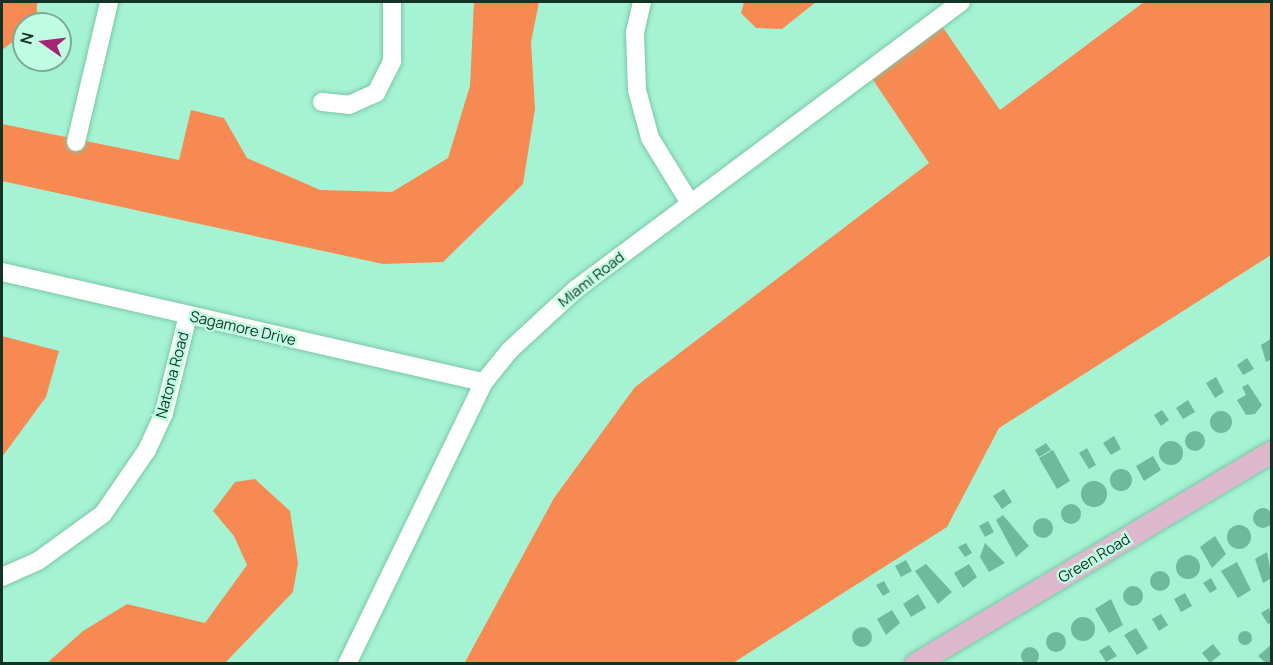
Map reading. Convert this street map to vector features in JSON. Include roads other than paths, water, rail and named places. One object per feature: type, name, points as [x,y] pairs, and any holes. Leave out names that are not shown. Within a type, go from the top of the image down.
[{"type":"main road","name":"Green Road","points":[[916,663],[1272,452]]},
{"type":"street","points":[[76,142],[109,2]]},
{"type":"street","points":[[322,102],[349,105],[376,93],[392,60],[392,2]]},
{"type":"street","points":[[642,2],[635,33],[637,90],[650,138],[690,202]]},
{"type":"street","name":"Miami Road","points":[[347,663],[484,382],[550,311],[690,202],[961,2]]},
{"type":"street","name":"Sagamore Drive","points":[[2,272],[484,382]]},
{"type":"street","name":"Natona Road","points":[[2,578],[38,561],[109,505],[147,450],[164,413],[188,315]]}]
